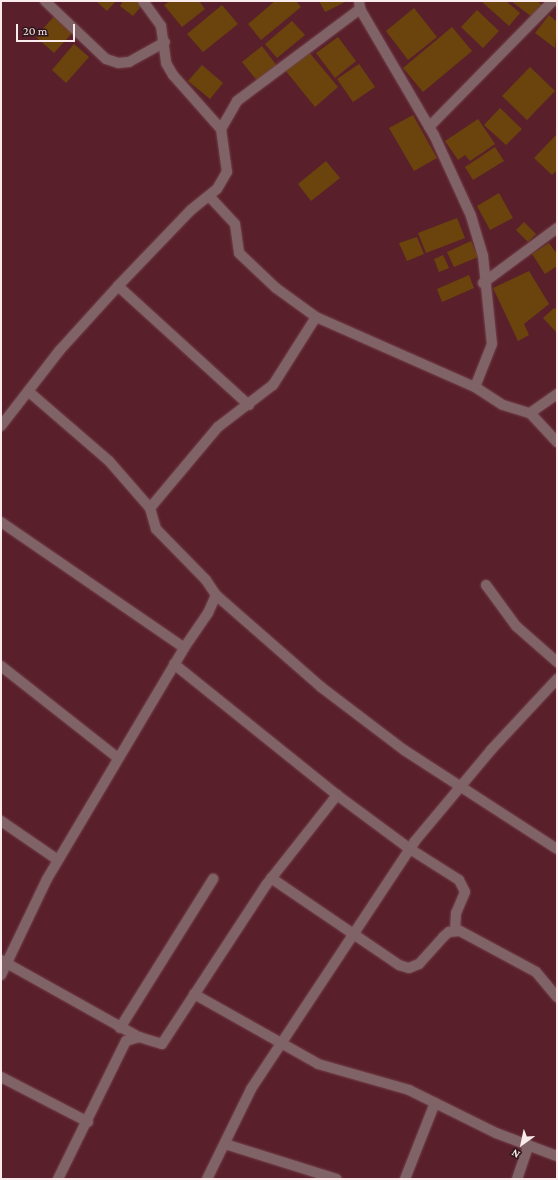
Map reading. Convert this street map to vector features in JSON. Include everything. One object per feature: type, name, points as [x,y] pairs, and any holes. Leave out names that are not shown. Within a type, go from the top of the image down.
[{"type":"street","points":[[45,1],[106,59],[129,62],[165,42]]},
{"type":"street","points":[[1,426],[60,350],[118,286],[191,210],[218,189],[227,172],[221,129],[173,75],[166,63],[165,42],[158,21],[143,1]]},
{"type":"street","points":[[429,127],[552,1]]},
{"type":"street","points":[[221,129],[237,101],[359,5],[429,127],[471,216],[483,256],[483,283],[492,344],[474,387]]},
{"type":"street","points":[[209,196],[235,224],[239,253],[276,288],[316,317],[474,387],[503,405],[530,413],[557,442]]},
{"type":"street","points":[[483,283],[557,228]]},
{"type":"street","points":[[118,286],[249,405]]},
{"type":"street","points":[[150,508],[218,427],[273,386],[316,317]]},
{"type":"street","points":[[28,391],[109,461],[150,508],[156,529],[206,580],[216,595],[321,687],[404,750],[557,849]]},
{"type":"street","points":[[530,413],[557,394]]},
{"type":"street","points":[[1,522],[184,648]]},
{"type":"street","points":[[486,585],[516,626],[557,662]]},
{"type":"street","points":[[1,975],[4,962],[58,860],[174,664],[208,614],[216,595]]},
{"type":"street","points":[[174,664],[338,795],[410,849],[464,886],[455,930],[443,937],[419,964],[409,968],[399,965],[271,878]]},
{"type":"street","points":[[1,666],[118,758]]},
{"type":"street","points":[[207,1179],[251,1089],[410,849],[461,787],[557,679]]},
{"type":"street","points":[[4,962],[120,1028],[139,1037],[162,1044],[271,878],[338,795]]},
{"type":"street","points":[[1,821],[58,860]]},
{"type":"street","points":[[120,1028],[213,878]]},
{"type":"street","points":[[455,930],[536,972],[557,997]]},
{"type":"street","points":[[194,994],[318,1064],[409,1090],[529,1146],[557,1156]]},
{"type":"street","points":[[58,1179],[88,1122],[126,1041],[139,1037]]},
{"type":"street","points":[[1,1077],[88,1122]]},
{"type":"street","points":[[405,1179],[435,1103]]},
{"type":"street","points":[[224,1144],[337,1179]]},
{"type":"street","points":[[517,1179],[529,1146]]},
{"type":"building","points":[[96,1],[116,1],[107,11]]},
{"type":"building","points":[[123,1],[139,1],[143,4],[133,16],[120,6]]},
{"type":"building","points":[[170,1],[199,1],[205,9],[182,27],[164,5]]},
{"type":"building","points":[[275,1],[296,1],[301,7],[261,40],[248,24]]},
{"type":"building","points":[[319,1],[347,1],[325,12]]},
{"type":"building","points":[[481,1],[506,1],[520,13],[509,26]]},
{"type":"building","points":[[511,1],[537,1],[545,7],[536,20]]},
{"type":"building","points":[[222,5],[238,24],[203,52],[187,34]]},
{"type":"building","points":[[414,8],[437,37],[408,60],[386,31]]},
{"type":"building","points":[[477,10],[499,31],[483,48],[461,27]]},
{"type":"building","points":[[55,15],[74,31],[54,53],[36,37]]},
{"type":"building","points":[[549,15],[557,22],[555,48],[535,33]]},
{"type":"building","points":[[292,21],[305,35],[277,58],[265,44]]},
{"type":"building","points":[[452,27],[472,51],[423,92],[403,68]]},
{"type":"building","points":[[338,37],[356,61],[335,78],[316,53]]},
{"type":"building","points":[[74,44],[89,57],[66,83],[52,70]]},
{"type":"building","points":[[262,46],[277,66],[258,82],[242,62]]},
{"type":"building","points":[[308,51],[338,87],[315,107],[285,70]]},
{"type":"building","points":[[359,64],[375,87],[353,102],[337,79]]},
{"type":"building","points":[[202,65],[223,83],[210,99],[188,81]]},
{"type":"building","points":[[530,67],[555,91],[527,120],[502,96]]},
{"type":"building","points":[[500,108],[522,129],[506,145],[484,125]]},
{"type":"building","points":[[413,115],[437,158],[414,171],[389,128]]},
{"type":"building","points":[[478,119],[495,144],[470,161],[465,155],[458,160],[445,141]]},
{"type":"building","points":[[557,134],[557,170],[552,175],[534,158]]},
{"type":"building","points":[[495,147],[504,161],[473,180],[465,167]]},
{"type":"building","points":[[326,161],[340,178],[311,201],[298,184]]},
{"type":"building","points":[[499,193],[513,218],[490,230],[477,206]]},
{"type":"building","points":[[457,218],[465,238],[426,253],[418,233]]},
{"type":"building","points":[[524,222],[536,234],[528,242],[516,230]]},
{"type":"building","points":[[417,237],[424,254],[407,261],[399,243]]},
{"type":"building","points":[[471,241],[478,257],[454,267],[447,252]]},
{"type":"building","points":[[549,243],[557,254],[557,266],[545,274],[532,254]]},
{"type":"building","points":[[443,255],[449,268],[439,272],[434,259]]},
{"type":"building","points":[[529,271],[549,304],[524,324],[529,335],[518,341],[493,288]]},
{"type":"building","points":[[469,275],[474,288],[442,302],[437,289]]},
{"type":"building","points":[[554,308],[557,310],[557,333],[543,318]]}]
